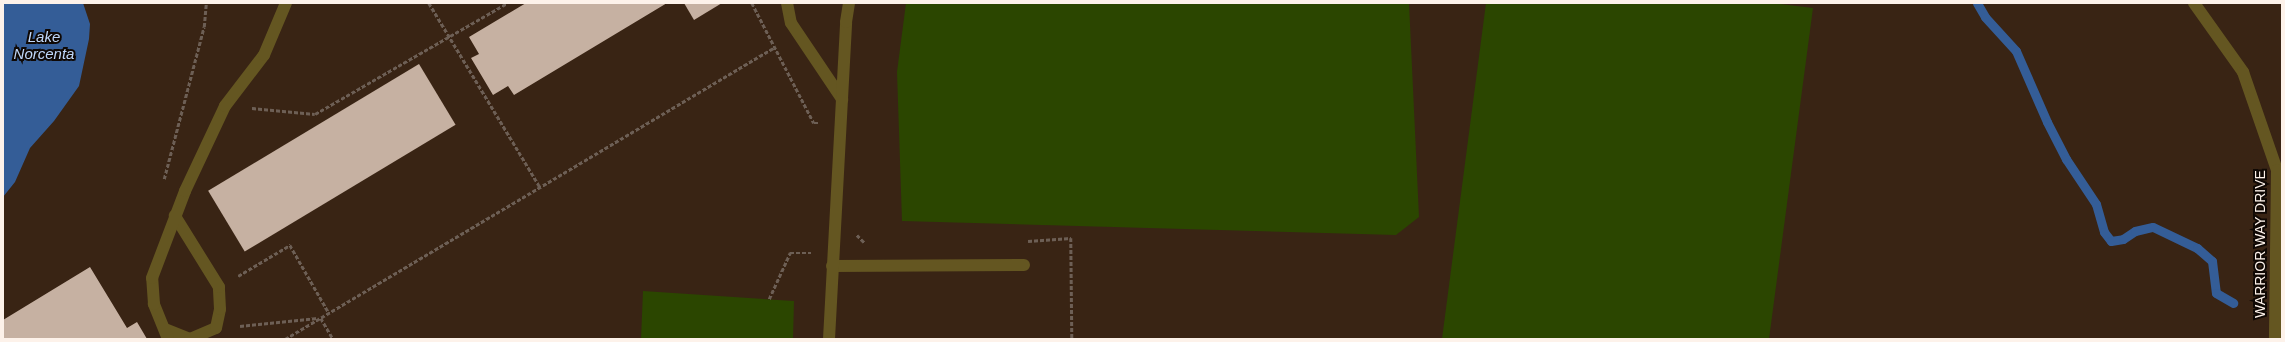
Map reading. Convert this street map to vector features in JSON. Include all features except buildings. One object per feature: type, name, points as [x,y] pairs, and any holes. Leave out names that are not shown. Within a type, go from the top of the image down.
[{"type":"street","points":[[175,216],[219,287],[220,309],[216,328],[190,339],[167,334],[154,304],[152,278],[175,216],[225,106],[264,55],[286,3]]},
{"type":"street","points":[[787,3],[791,23],[842,99]]},
{"type":"street","points":[[829,339],[832,266],[849,3]]},
{"type":"street","name":"WARRIOR WAY DRIVE","points":[[2194,3],[2243,72],[2277,170],[2275,339]]},
{"type":"street","points":[[832,266],[1024,265]]},
{"type":"path","points":[[162,185],[204,27],[206,3]]},
{"type":"path","points":[[429,3],[540,187]]},
{"type":"path","points":[[225,106],[315,114],[450,38],[507,3]]},
{"type":"path","points":[[752,3],[814,123],[841,122]]},
{"type":"path","points":[[285,339],[775,47]]},
{"type":"path","points":[[856,234],[867,245]]},
{"type":"path","points":[[1023,241],[1071,238],[1072,339]]},
{"type":"path","points":[[219,287],[290,245],[329,313]]},
{"type":"path","points":[[216,328],[321,318]]},
{"type":"path","points":[[321,318],[333,339]]},
{"type":"shaded area","points":[[3,3],[2282,3],[2282,339],[3,339]]},
{"type":"green space","points":[[906,3],[1409,3],[1419,217],[1396,235],[902,221],[897,72]]},
{"type":"green space","points":[[1486,3],[1773,3],[1813,8],[1769,339],[1442,339]]},
{"type":"green space","points":[[643,291],[794,301],[793,339],[641,339]]},
{"type":"water","name":"Lake Norcenta","points":[[3,3],[83,3],[90,24],[89,39],[79,86],[54,121],[30,148],[15,182],[3,197]]},
{"type":"waterway","points":[[1977,3],[1985,17],[2016,51],[2047,122],[2066,159],[2096,204],[2104,232],[2111,241],[2123,239],[2135,231],[2153,227],[2197,248],[2212,261],[2216,293],[2233,303]]}]
